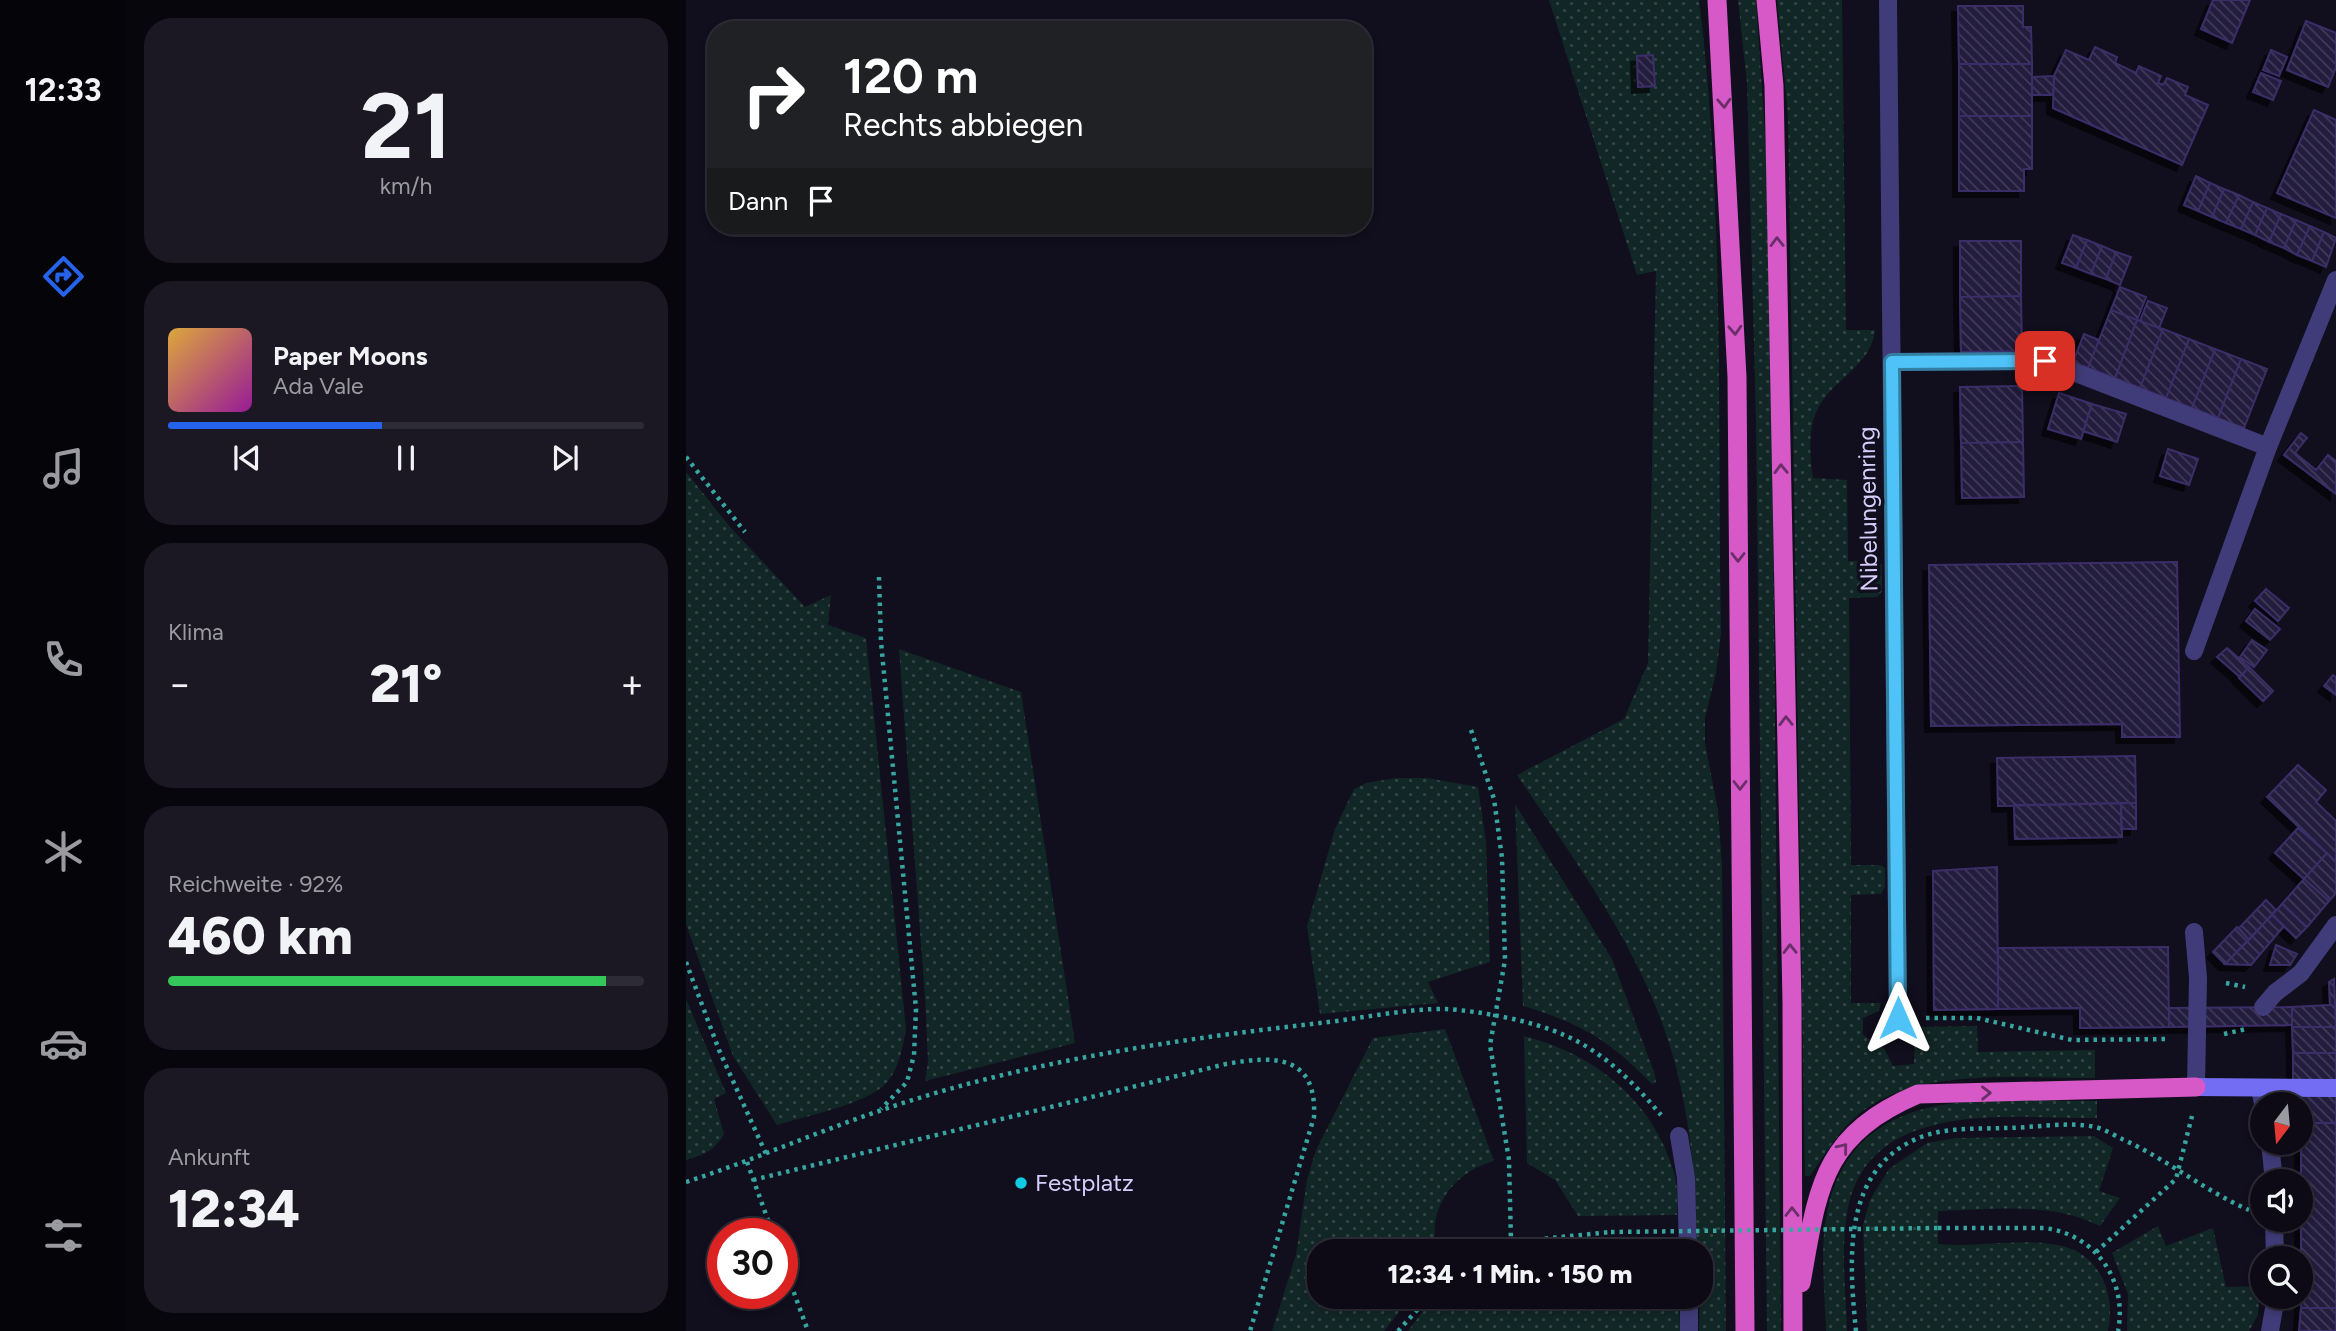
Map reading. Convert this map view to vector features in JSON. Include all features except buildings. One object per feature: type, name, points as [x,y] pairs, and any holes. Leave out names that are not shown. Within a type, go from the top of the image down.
[{"type":"highway","points":[[1717,0],[1737,377],[1745,1331]]},
{"type":"highway","points":[[1766,0],[1774,100],[1791,989],[1793,1330]]},
{"type":"highway","points":[[1793,1330],[1818,1192],[1840,1149],[1863,1125],[1894,1105],[1918,1094],[2196,1087]]},
{"type":"main road","points":[[2196,1087],[2250,1094]]},
{"type":"main road","points":[[2299,1092],[2336,1088]]},
{"type":"street","name":"Nibelungenring","points":[[1888,0],[1898,1018]]},
{"type":"street","points":[[2194,651],[2268,447],[2336,280]]},
{"type":"street","points":[[1892,362],[2045,361],[2268,447]]},
{"type":"street","points":[[2269,1000],[2301,973],[2336,925]]},
{"type":"street","points":[[2194,932],[2198,978],[2196,1087]]},
{"type":"street","points":[[1679,1136],[1686,1178],[1688,1239]]},
{"type":"street","points":[[1689,1309],[1689,1331]]},
{"type":"street","points":[[2270,1331],[2275,1309]]},
{"type":"path","points":[[686,457],[745,532]]},
{"type":"path","points":[[879,577],[881,642],[916,1009],[914,1055],[907,1082],[881,1110]]},
{"type":"path","points":[[1471,730],[1494,799],[1502,858],[1505,960],[1490,1045],[1509,1160],[1511,1239]]},
{"type":"path","points":[[686,962],[719,1050],[766,1154]]},
{"type":"path","points":[[2198,978],[2269,1000]]},
{"type":"path","points":[[686,1182],[747,1162],[881,1110],[1083,1056],[1237,1033],[1444,1009],[1495,1017],[1563,1034],[1600,1055],[1639,1090],[1679,1136]]},
{"type":"path","points":[[1898,1018],[1978,1018],[2072,1040],[2197,1039],[2250,1028]]},
{"type":"path","points":[[753,1180],[1226,1064],[1255,1059],[1277,1059],[1296,1065],[1309,1081],[1315,1099],[1314,1117],[1250,1331]]},
{"type":"path","points":[[2096,1252],[2176,1179],[2196,1101],[2196,1087]]},
{"type":"path","points":[[1856,1331],[1852,1238],[1856,1209],[1876,1171],[1897,1152],[1922,1136],[1955,1129],[2096,1127],[2149,1151],[2226,1200],[2250,1210]]},
{"type":"path","points":[[747,1162],[767,1218]]},
{"type":"path","points":[[1541,1239],[1611,1232],[1938,1228],[2059,1230],[2096,1252],[2110,1271],[2119,1296],[2118,1331]]},
{"type":"path","points":[[798,1304],[808,1331]]},
{"type":"path","points":[[1398,1331],[1418,1309]]},
{"type":"green space","points":[[1549,0],[1699,0],[1713,158],[1718,317],[1721,634],[1716,673],[1705,718],[1705,743],[1718,811],[1722,865],[1726,1331],[1699,1331],[1700,1309],[1713,1309],[1713,1239],[1697,1239],[1686,1116],[1675,1063],[1654,1002],[1601,901],[1517,775],[1624,719],[1648,663],[1656,271],[1637,275]]},
{"type":"green space","points":[[1738,0],[1756,0],[1767,164],[1781,1331],[1767,1331],[1756,422],[1747,83]]},
{"type":"green space","points":[[1777,0],[1842,0],[1846,330],[1875,330],[1866,354],[1822,401],[1813,420],[1810,445],[1813,478],[1847,480],[1848,561],[1876,561],[1882,565],[1882,592],[1877,597],[1849,598],[1851,865],[1880,865],[1885,868],[1885,887],[1881,894],[1851,895],[1851,1003],[1881,1003],[1879,1011],[1863,1018],[1863,1035],[1884,1048],[1893,1066],[1914,1064],[1915,1027],[1977,1026],[1978,1052],[2095,1050],[2095,1078],[1973,1078],[1911,1088],[1884,1098],[1860,1113],[1845,1127],[1810,1176],[1805,1176],[1788,115]]},
{"type":"green space","points":[[686,472],[731,528],[805,607],[831,595],[828,625],[866,638],[905,1036],[895,1070],[879,1089],[852,1103],[777,1125],[733,1056],[686,924]]},
{"type":"green space","points":[[899,649],[1021,692],[1075,1043],[925,1081],[928,1062],[925,997]]},
{"type":"green space","points":[[1396,778],[1427,778],[1478,787],[1486,842],[1490,962],[1428,982],[1438,1003],[1320,1014],[1307,926],[1335,829],[1354,789],[1366,783]]},
{"type":"green space","points":[[1515,804],[1612,959],[1655,1075],[1656,1082],[1652,1084],[1594,1035],[1523,1006]]},
{"type":"green space","points":[[686,999],[726,1093],[714,1099],[724,1134],[708,1152],[686,1160]]},
{"type":"green space","points":[[1445,1029],[1494,1161],[1467,1174],[1446,1194],[1436,1220],[1436,1239],[1307,1239],[1307,1309],[1401,1309],[1384,1331],[1272,1331],[1296,1255],[1307,1180],[1316,1150],[1373,1038]]},
{"type":"green space","points":[[1524,1036],[1550,1044],[1596,1068],[1617,1083],[1635,1102],[1651,1122],[1674,1172],[1677,1215],[1578,1216],[1555,1180],[1527,1163]]},
{"type":"green space","points":[[1976,1101],[2097,1101],[2097,1118],[1988,1118],[1950,1122],[1915,1131],[1885,1147],[1862,1172],[1848,1208],[1844,1254],[1847,1331],[1826,1331],[1823,1254],[1828,1208],[1844,1166],[1869,1137],[1900,1117],[1936,1106]]},
{"type":"green space","points":[[2094,1136],[2113,1148],[2099,1191],[2120,1198],[2100,1226],[2081,1218],[2041,1210],[1938,1211],[1938,1244],[2032,1242],[2076,1251],[2087,1258],[2103,1279],[2110,1304],[2108,1331],[1867,1331],[1863,1225],[1870,1200],[1889,1169],[1927,1143],[1956,1138]]},
{"type":"green space","points":[[2158,1226],[2166,1246],[2213,1228],[2226,1287],[2250,1286],[2250,1309],[2258,1309],[2258,1315],[2249,1331],[2127,1331],[2128,1294],[2112,1253]]},
{"type":"green space","points":[[1679,1309],[1680,1331],[1408,1331],[1423,1311]]},
{"type":"place","name":"Festplatz","points":[[1021,1183]]},
{"type":"route","points":[[1898,1018],[1892,362],[2045,361]]}]
